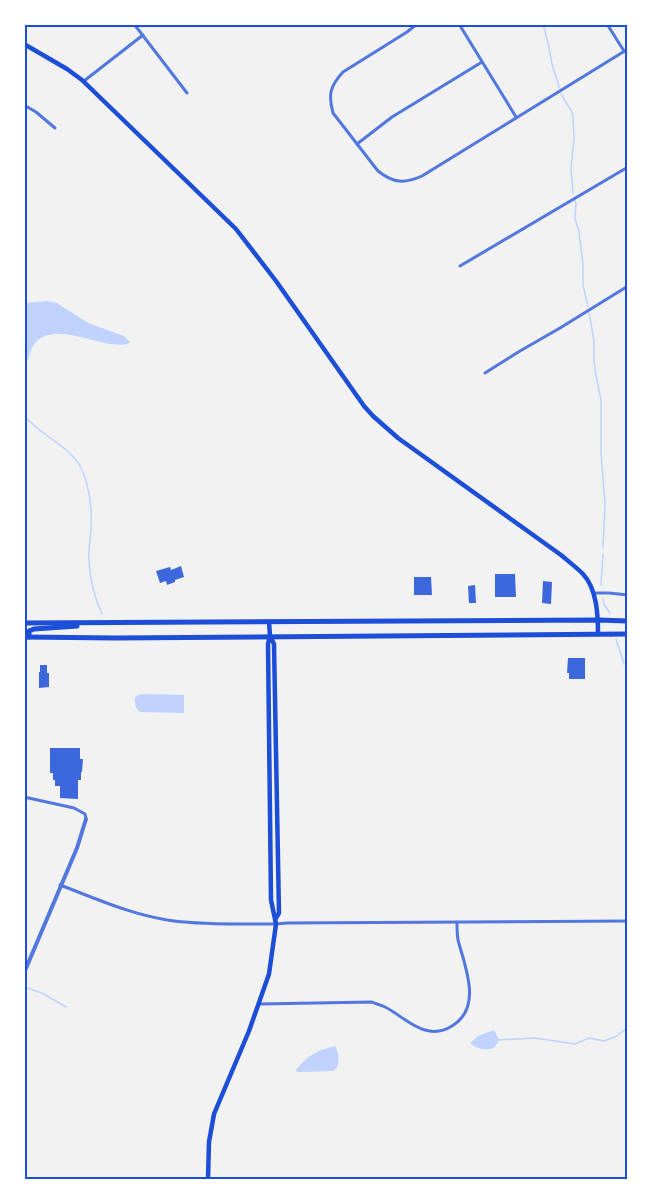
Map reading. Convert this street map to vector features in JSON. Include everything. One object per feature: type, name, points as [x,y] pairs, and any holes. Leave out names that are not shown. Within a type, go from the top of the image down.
[{"type":"highway","points":[[24,623],[628,621]]},
{"type":"highway","points":[[26,637],[34,630],[97,623]]},
{"type":"highway","points":[[26,637],[628,634]]},
{"type":"main road","points":[[24,44],[84,81],[236,229],[373,416],[398,438],[561,555],[584,575],[593,593],[598,634]]},
{"type":"main road","points":[[269,622],[271,891],[276,921]]},
{"type":"main road","points":[[208,1179],[209,1142],[214,1114],[269,974],[279,913],[274,644],[270,636]]},
{"type":"main road","points":[[270,742],[273,745],[276,774]]},
{"type":"street","points":[[134,24],[187,93]]},
{"type":"street","points":[[417,24],[342,72],[335,80],[331,90],[330,101],[333,112],[357,144],[378,171],[388,178],[400,181],[411,181],[422,176],[626,50],[608,24]]},
{"type":"street","points":[[459,24],[516,117]]},
{"type":"street","points":[[84,81],[143,35]]},
{"type":"street","points":[[357,144],[392,117],[482,62]]},
{"type":"street","points":[[24,105],[55,128]]},
{"type":"street","points":[[460,266],[628,167]]},
{"type":"street","points":[[485,373],[628,286]]},
{"type":"street","points":[[593,593],[628,595]]},
{"type":"street","points":[[24,797],[74,808],[85,814],[86,819],[77,848],[24,973]]},
{"type":"street","points":[[60,885],[121,908],[176,921],[628,921]]},
{"type":"street","points":[[259,1004],[372,1002],[386,1007],[416,1027],[428,1031],[443,1031],[462,1019],[468,1006],[470,993],[469,975],[458,938],[457,922]]},
{"type":"water","points":[[47,301],[57,303],[88,323],[124,336],[130,342],[117,345],[68,335],[45,336],[36,342],[24,367],[24,303]]},
{"type":"water","points":[[144,694],[184,695],[184,713],[141,712],[136,707],[135,698]]},
{"type":"water","points":[[494,1030],[499,1040],[494,1048],[481,1049],[470,1043],[478,1036]]},
{"type":"water","points":[[335,1046],[339,1058],[334,1071],[297,1072],[296,1070],[309,1057]]},
{"type":"building","points":[[181,566],[184,577],[167,585],[166,581],[160,583],[156,571],[170,567],[171,570]]},
{"type":"building","points":[[495,574],[515,574],[516,597],[495,597]]},
{"type":"building","points":[[414,577],[431,577],[432,595],[414,595]]},
{"type":"building","points":[[543,581],[552,582],[551,604],[542,603]]},
{"type":"building","points":[[475,585],[476,603],[469,603],[468,586]]},
{"type":"building","points":[[568,658],[585,658],[585,679],[569,679]]},
{"type":"building","points":[[40,665],[47,665],[49,687],[39,688]]},
{"type":"building","points":[[50,748],[80,748],[80,759],[83,759],[81,780],[78,780],[78,799],[60,798],[60,786],[55,786],[53,773],[50,773]]},
{"type":"waterway","points":[[543,24],[559,88]]},
{"type":"waterway","points":[[561,94],[573,118],[574,139],[571,168],[573,194]]},
{"type":"waterway","points":[[575,200],[575,218],[583,265],[583,285],[588,307]]},
{"type":"waterway","points":[[589,312],[601,400],[601,452],[605,504],[603,548]]},
{"type":"waterway","points":[[24,415],[67,451],[82,471],[91,511],[90,574],[102,614]]},
{"type":"waterway","points":[[601,585],[603,554]]},
{"type":"waterway","points":[[603,598],[610,613]]},
{"type":"waterway","points":[[616,639],[624,664]]},
{"type":"waterway","points":[[24,987],[42,993],[66,1007]]},
{"type":"waterway","points":[[497,1040],[535,1038],[575,1044],[589,1038],[604,1041],[617,1036],[628,1027]]}]
